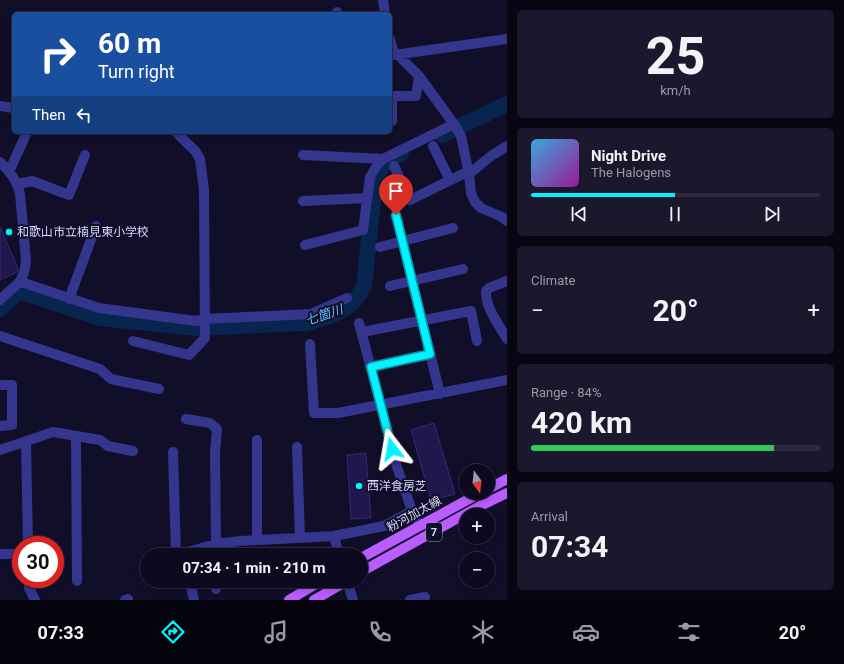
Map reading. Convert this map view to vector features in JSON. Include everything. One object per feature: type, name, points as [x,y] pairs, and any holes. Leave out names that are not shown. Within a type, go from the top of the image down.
[{"type":"main road","points":[[495,485],[507,479]]},
{"type":"main road","name":"粉河加太線","points":[[368,568],[478,507],[507,493]]},
{"type":"main road","name":"粉河加太線","points":[[368,554],[467,500]]},
{"type":"main road","points":[[289,600],[309,588]]},
{"type":"main road","points":[[314,600],[335,588]]},
{"type":"street","points":[[383,0],[384,12]]},
{"type":"street","points":[[394,55],[507,39]]},
{"type":"street","points":[[394,55],[419,76],[461,136],[469,172],[471,193],[475,202],[480,208],[505,218]]},
{"type":"street","points":[[392,96],[416,96],[419,76]]},
{"type":"street","points":[[0,106],[12,108]]},
{"type":"street","points":[[305,244],[363,230],[370,177],[378,164],[383,159],[456,127]]},
{"type":"street","points":[[9,172],[26,134]]},
{"type":"street","points":[[133,341],[189,355],[204,338],[204,190],[200,159],[196,152],[180,134]]},
{"type":"street","points":[[433,146],[450,180]]},
{"type":"street","points":[[394,166],[410,200],[469,172],[507,146]]},
{"type":"street","points":[[18,184],[32,181],[69,195],[85,155]]},
{"type":"street","points":[[303,155],[383,159]]},
{"type":"street","points":[[0,162],[18,184],[26,260],[25,271],[20,282],[0,300]]},
{"type":"street","points":[[303,201],[367,198]]},
{"type":"street","points":[[396,215],[440,394]]},
{"type":"street","points":[[69,299],[96,226]]},
{"type":"street","points":[[380,247],[453,228]]},
{"type":"street","points":[[390,286],[463,269]]},
{"type":"street","points":[[507,281],[489,288],[486,291],[490,308],[507,339]]},
{"type":"street","points":[[20,282],[99,308],[196,321],[205,325],[311,314],[347,298]]},
{"type":"street","points":[[420,526],[412,511],[396,464],[361,327],[421,320],[471,311],[477,342]]},
{"type":"street","points":[[0,336],[100,369],[111,379],[159,389]]},
{"type":"street","points":[[310,344],[314,413],[338,413],[507,380]]},
{"type":"street","points":[[371,367],[430,354]]},
{"type":"street","points":[[0,385],[12,384],[12,425],[0,426]]},
{"type":"street","points":[[186,419],[210,422],[217,429],[214,453],[211,548],[257,540],[334,536],[384,526],[412,511]]},
{"type":"street","points":[[0,450],[53,432],[100,440],[108,446],[114,448],[133,451]]},
{"type":"street","points":[[76,436],[77,581]]},
{"type":"street","points":[[257,440],[257,540]]},
{"type":"street","points":[[26,442],[28,536]]},
{"type":"street","points":[[297,447],[300,538]]},
{"type":"street","points":[[173,452],[181,548]]},
{"type":"street","points":[[334,536],[337,548]]},
{"type":"street","points":[[0,554],[12,554]]},
{"type":"street","points":[[29,588],[35,600]]},
{"type":"street","points":[[191,588],[194,600]]},
{"type":"street","points":[[349,588],[353,600]]},
{"type":"street","points":[[410,600],[426,597]]},
{"type":"building","points":[[0,227],[18,268],[17,272],[0,280]]},
{"type":"building","points":[[434,423],[455,494],[431,500],[411,430]]},
{"type":"building","name":"西洋食房芝","points":[[366,453],[371,518],[351,519],[347,455]]},
{"type":"waterway","name":"七箇川","points":[[442,135],[507,104]]},
{"type":"waterway","name":"七箇川","points":[[0,309],[18,292],[22,292],[100,318],[196,328],[306,323],[332,315],[347,307],[354,301],[364,286],[375,181],[385,164],[401,154]]},
{"type":"place","name":"和歌山市立楠見東小学校","points":[[9,232]]},
{"type":"place","name":"西洋食房芝","points":[[359,486]]},
{"type":"route","points":[[392,449],[371,367],[430,354],[396,215]]}]
